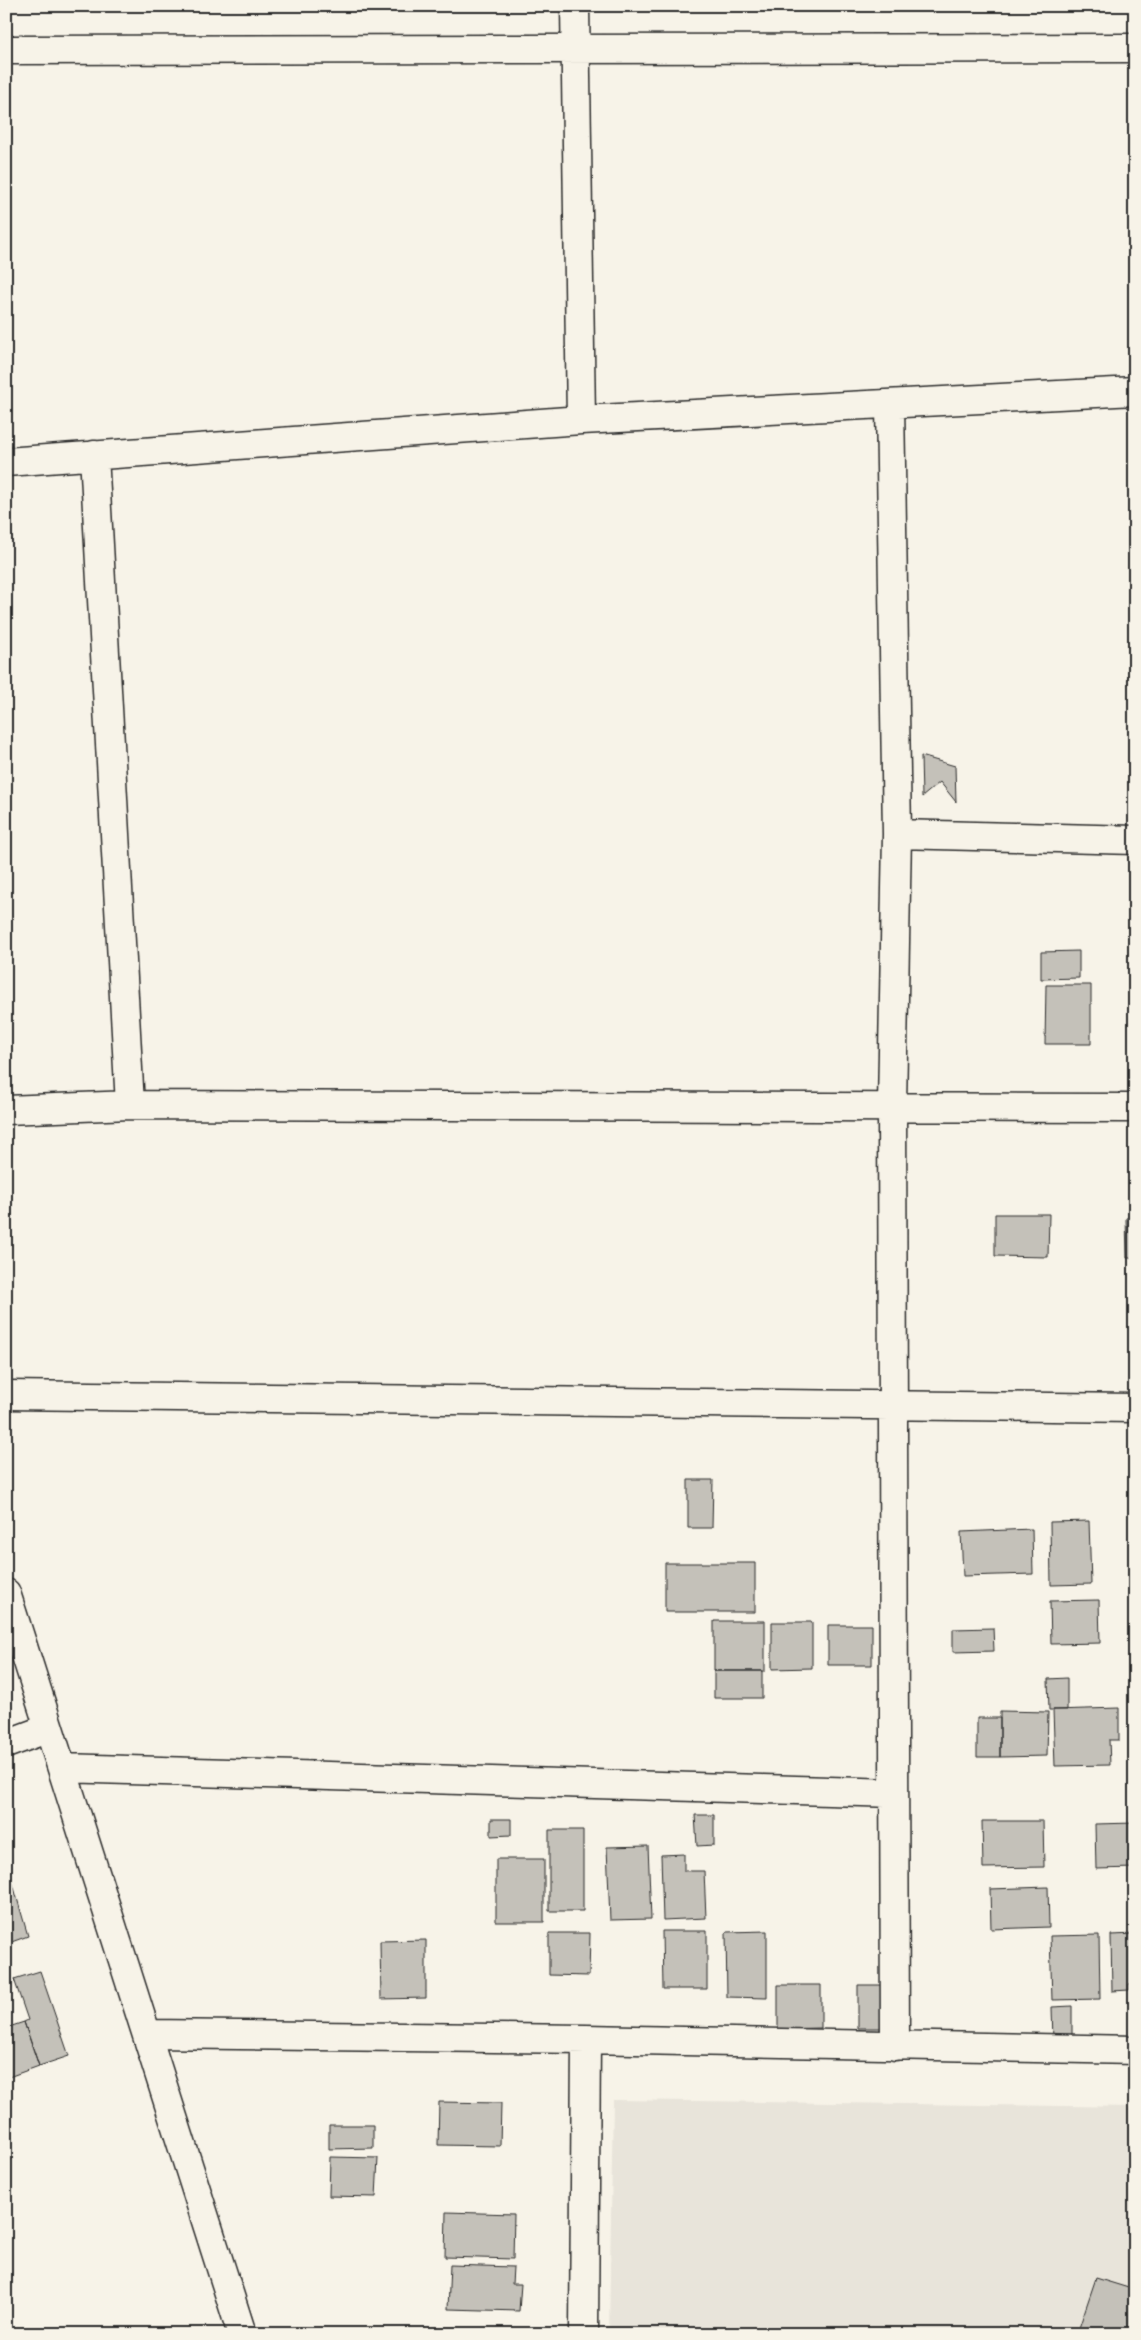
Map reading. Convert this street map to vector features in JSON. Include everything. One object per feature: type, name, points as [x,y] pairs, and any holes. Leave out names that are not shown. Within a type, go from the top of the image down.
[{"type":"street","points":[[575,6],[581,420]]},
{"type":"street","points":[[6,50],[1135,48]]},
{"type":"street","points":[[6,462],[581,420],[1135,391]]},
{"type":"street","points":[[890,404],[897,834],[892,1106],[895,2046]]},
{"type":"street","points":[[94,456],[130,1105]]},
{"type":"street","points":[[897,834],[1135,840]]},
{"type":"street","points":[[6,1110],[130,1105],[1135,1108]]},
{"type":"street","points":[[6,1395],[1135,1408]]},
{"type":"street","points":[[6,1594],[242,2334]]},
{"type":"street","points":[[6,1744],[49,1728]]},
{"type":"street","points":[[62,1768],[894,1793]]},
{"type":"street","points":[[147,2034],[586,2039],[1135,2050]]},
{"type":"street","points":[[584,2334],[586,2039]]},
{"type":"shaded area","points":[[613,2100],[1135,2107],[1135,2334],[609,2334]]},
{"type":"building","points":[[921,756],[955,766],[956,802],[940,782],[922,797]]},
{"type":"building","points":[[1079,951],[1079,978],[1041,979],[1041,952]]},
{"type":"building","points":[[1046,985],[1091,985],[1091,1044],[1045,1044]]},
{"type":"building","points":[[995,1214],[1049,1214],[1048,1257],[995,1256]]},
{"type":"building","points":[[1135,1217],[1135,1258],[1127,1258],[1126,1218]]},
{"type":"building","points":[[688,1480],[713,1480],[712,1528],[688,1528]]},
{"type":"building","points":[[1089,1521],[1091,1584],[1051,1585],[1050,1522]]},
{"type":"building","points":[[1032,1529],[1033,1574],[963,1576],[961,1532]]},
{"type":"building","points":[[665,1563],[755,1563],[755,1612],[665,1612]]},
{"type":"building","points":[[1099,1600],[1100,1643],[1051,1644],[1050,1601]]},
{"type":"building","points":[[714,1621],[765,1621],[765,1671],[714,1671]]},
{"type":"building","points":[[772,1622],[812,1622],[812,1668],[772,1669]]},
{"type":"building","points":[[828,1625],[872,1625],[872,1665],[828,1665]]},
{"type":"building","points":[[993,1628],[994,1651],[953,1652],[953,1629]]},
{"type":"building","points":[[714,1671],[762,1671],[762,1698],[714,1698]]},
{"type":"building","points":[[1067,1678],[1067,1710],[1049,1710],[1048,1679]]},
{"type":"building","points":[[1119,1708],[1119,1740],[1109,1740],[1110,1765],[1055,1766],[1053,1710]]},
{"type":"building","points":[[1000,1711],[1048,1712],[1047,1756],[1000,1757]]},
{"type":"building","points":[[977,1718],[1000,1718],[1000,1757],[977,1757]]},
{"type":"building","points":[[695,1815],[714,1815],[714,1845],[697,1846]]},
{"type":"building","points":[[491,1819],[511,1819],[511,1835],[491,1836]]},
{"type":"building","points":[[982,1821],[1043,1821],[1044,1867],[983,1868]]},
{"type":"building","points":[[1135,1823],[1135,1868],[1096,1869],[1095,1824]]},
{"type":"building","points":[[549,1830],[583,1830],[583,1911],[549,1911]]},
{"type":"building","points":[[648,1846],[651,1919],[610,1920],[607,1847]]},
{"type":"building","points":[[684,1854],[684,1871],[704,1871],[706,1918],[663,1920],[661,1855]]},
{"type":"building","points":[[496,1859],[544,1859],[544,1922],[496,1922]]},
{"type":"building","points":[[6,1860],[28,1936],[6,1944]]},
{"type":"building","points":[[1048,1887],[1049,1927],[991,1929],[990,1889]]},
{"type":"building","points":[[662,1931],[707,1931],[707,1989],[663,1989]]},
{"type":"building","points":[[767,1931],[767,1998],[727,1997],[726,1932]]},
{"type":"building","points":[[549,1933],[590,1933],[589,1976],[549,1975]]},
{"type":"building","points":[[1135,1934],[1135,1983],[1129,1984],[1129,1990],[1112,1991],[1111,1935]]},
{"type":"building","points":[[1099,1935],[1100,1999],[1052,2000],[1050,1936]]},
{"type":"building","points":[[426,1940],[426,1998],[381,1999],[380,1941]]},
{"type":"building","points":[[40,1971],[69,2056],[39,2066],[24,2022],[28,2020],[14,1979]]},
{"type":"building","points":[[778,1985],[821,1985],[821,2028],[778,2029]]},
{"type":"building","points":[[858,1985],[883,1985],[883,2028],[858,2028]]},
{"type":"building","points":[[1072,2006],[1072,2040],[1053,2041],[1052,2007]]},
{"type":"building","points":[[24,2022],[39,2066],[6,2078],[6,2028]]},
{"type":"building","points":[[439,2102],[501,2103],[500,2146],[438,2145]]},
{"type":"building","points":[[329,2125],[373,2125],[373,2148],[329,2149]]},
{"type":"building","points":[[330,2157],[378,2158],[376,2197],[329,2196]]},
{"type":"building","points":[[446,2212],[514,2214],[513,2259],[445,2257]]},
{"type":"building","points":[[450,2265],[513,2267],[512,2284],[521,2284],[519,2311],[448,2309]]},
{"type":"building","points":[[1096,2278],[1135,2290],[1135,2334],[1077,2334]]}]
